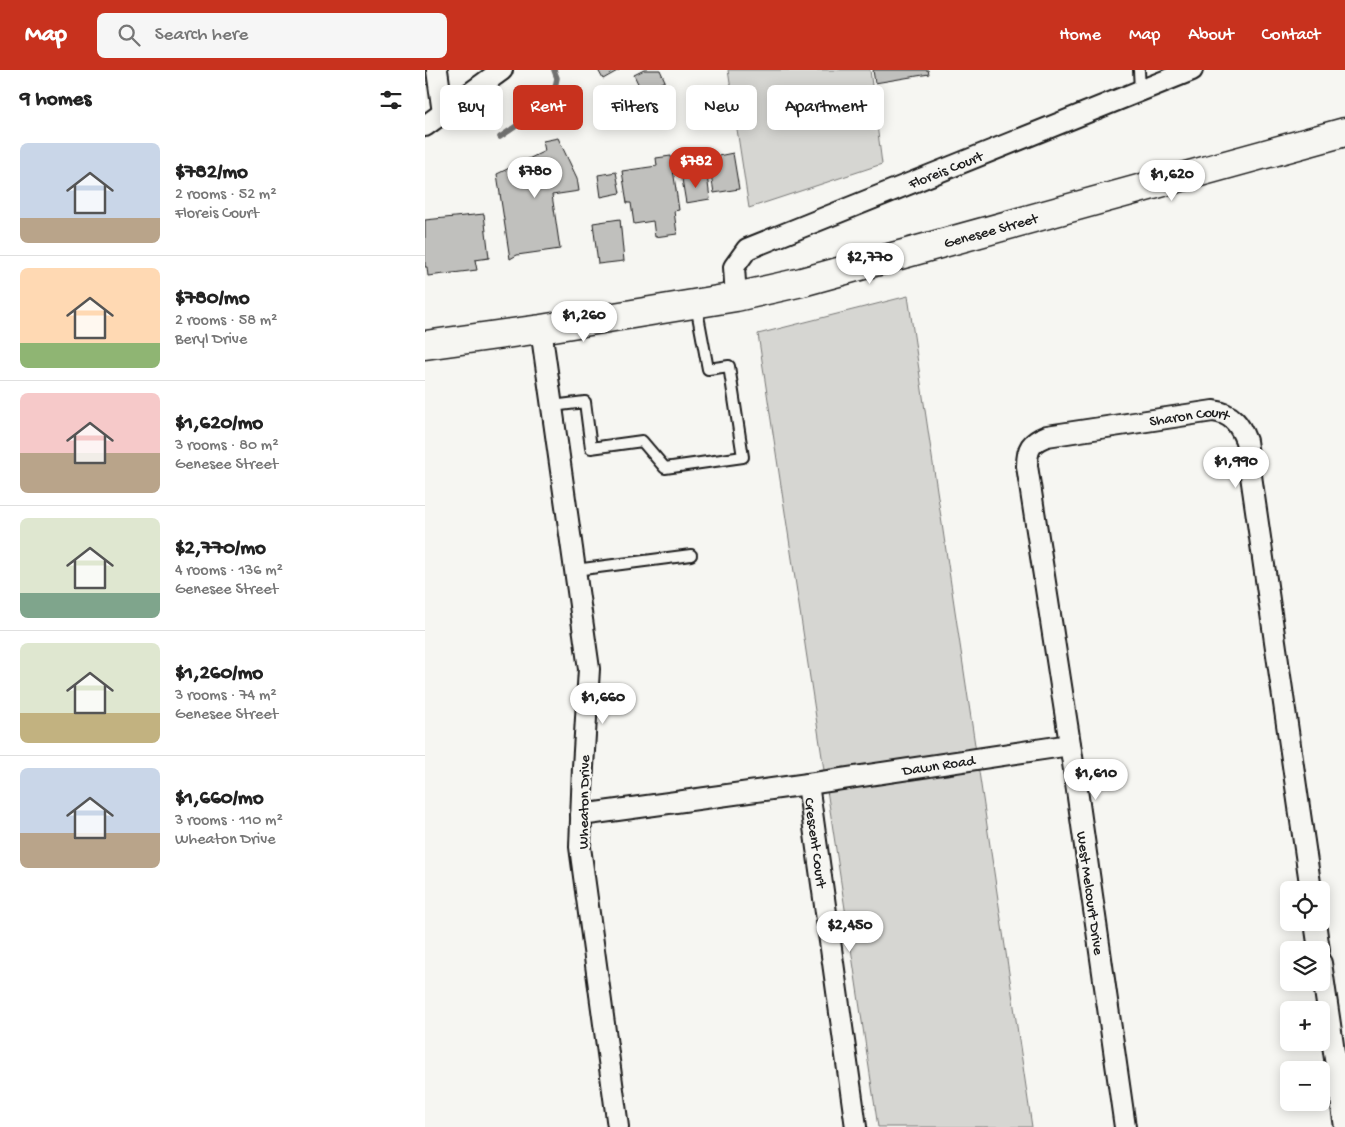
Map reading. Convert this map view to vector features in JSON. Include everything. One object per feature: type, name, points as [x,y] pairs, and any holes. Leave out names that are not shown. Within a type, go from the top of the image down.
[{"type":"main road","name":"Genesee Street","points":[[425,345],[541,329],[696,304],[802,282],[1341,133]]},
{"type":"street","points":[[437,70],[440,92]]},
{"type":"street","points":[[481,85],[502,70]]},
{"type":"street","name":"Floreis Court","points":[[736,297],[734,267],[747,250],[1192,70]]},
{"type":"street","points":[[425,126],[440,115]]},
{"type":"street","name":"Wheaton Drive","points":[[541,329],[589,669],[580,846],[618,1127]]},
{"type":"street","name":"Sharon Court","points":[[1030,481],[1027,466],[1029,449],[1036,440],[1047,436],[1213,411],[1231,417],[1241,427],[1247,441],[1310,881]]},
{"type":"street","name":"West Melcourt Drive","points":[[1030,481],[1125,1127]]},
{"type":"street","name":"Dawn Road","points":[[808,784],[1070,745]]},
{"type":"street","name":"Crescent Court","points":[[581,815],[808,784],[856,1127]]},
{"type":"street","points":[[1325,991],[1345,1127]]},
{"type":"lane","points":[[1139,70],[1140,91]]},
{"type":"lane","points":[[552,406],[585,402],[591,448],[642,441],[665,468],[743,457],[729,366],[708,368],[696,304]]},
{"type":"lane","points":[[575,570],[691,555]]},
{"type":"shaded area","points":[[728,70],[870,70],[872,85],[767,85],[767,130],[878,130],[882,164],[749,208],[737,130],[757,130],[757,85],[730,85]]},
{"type":"shaded area","points":[[908,296],[1032,1127],[878,1127],[758,334]]},
{"type":"building","points":[[598,70],[619,70],[603,79]]},
{"type":"building","points":[[644,70],[660,70],[665,81],[657,85],[639,85],[634,75]]},
{"type":"building","points":[[873,70],[928,70],[929,74],[875,83]]},
{"type":"building","points":[[558,138],[577,178],[579,191],[552,195],[560,249],[517,255],[510,259],[497,174],[545,151],[543,141]]},
{"type":"building","points":[[733,153],[739,189],[714,193],[710,168],[720,166],[718,156]]},
{"type":"building","points":[[671,156],[679,210],[674,211],[677,234],[655,237],[653,221],[634,224],[631,203],[627,203],[622,171],[657,166],[656,158]]},
{"type":"building","points":[[616,172],[620,193],[601,197],[598,175]]},
{"type":"building","points":[[707,175],[710,199],[686,203],[682,179]]},
{"type":"building","points":[[484,214],[489,258],[475,260],[477,270],[428,276],[427,267],[425,267],[425,220]]},
{"type":"building","points":[[620,219],[624,261],[598,264],[593,223]]},
{"type":"waterway","points":[[500,137],[552,102],[557,78],[554,70]]}]
